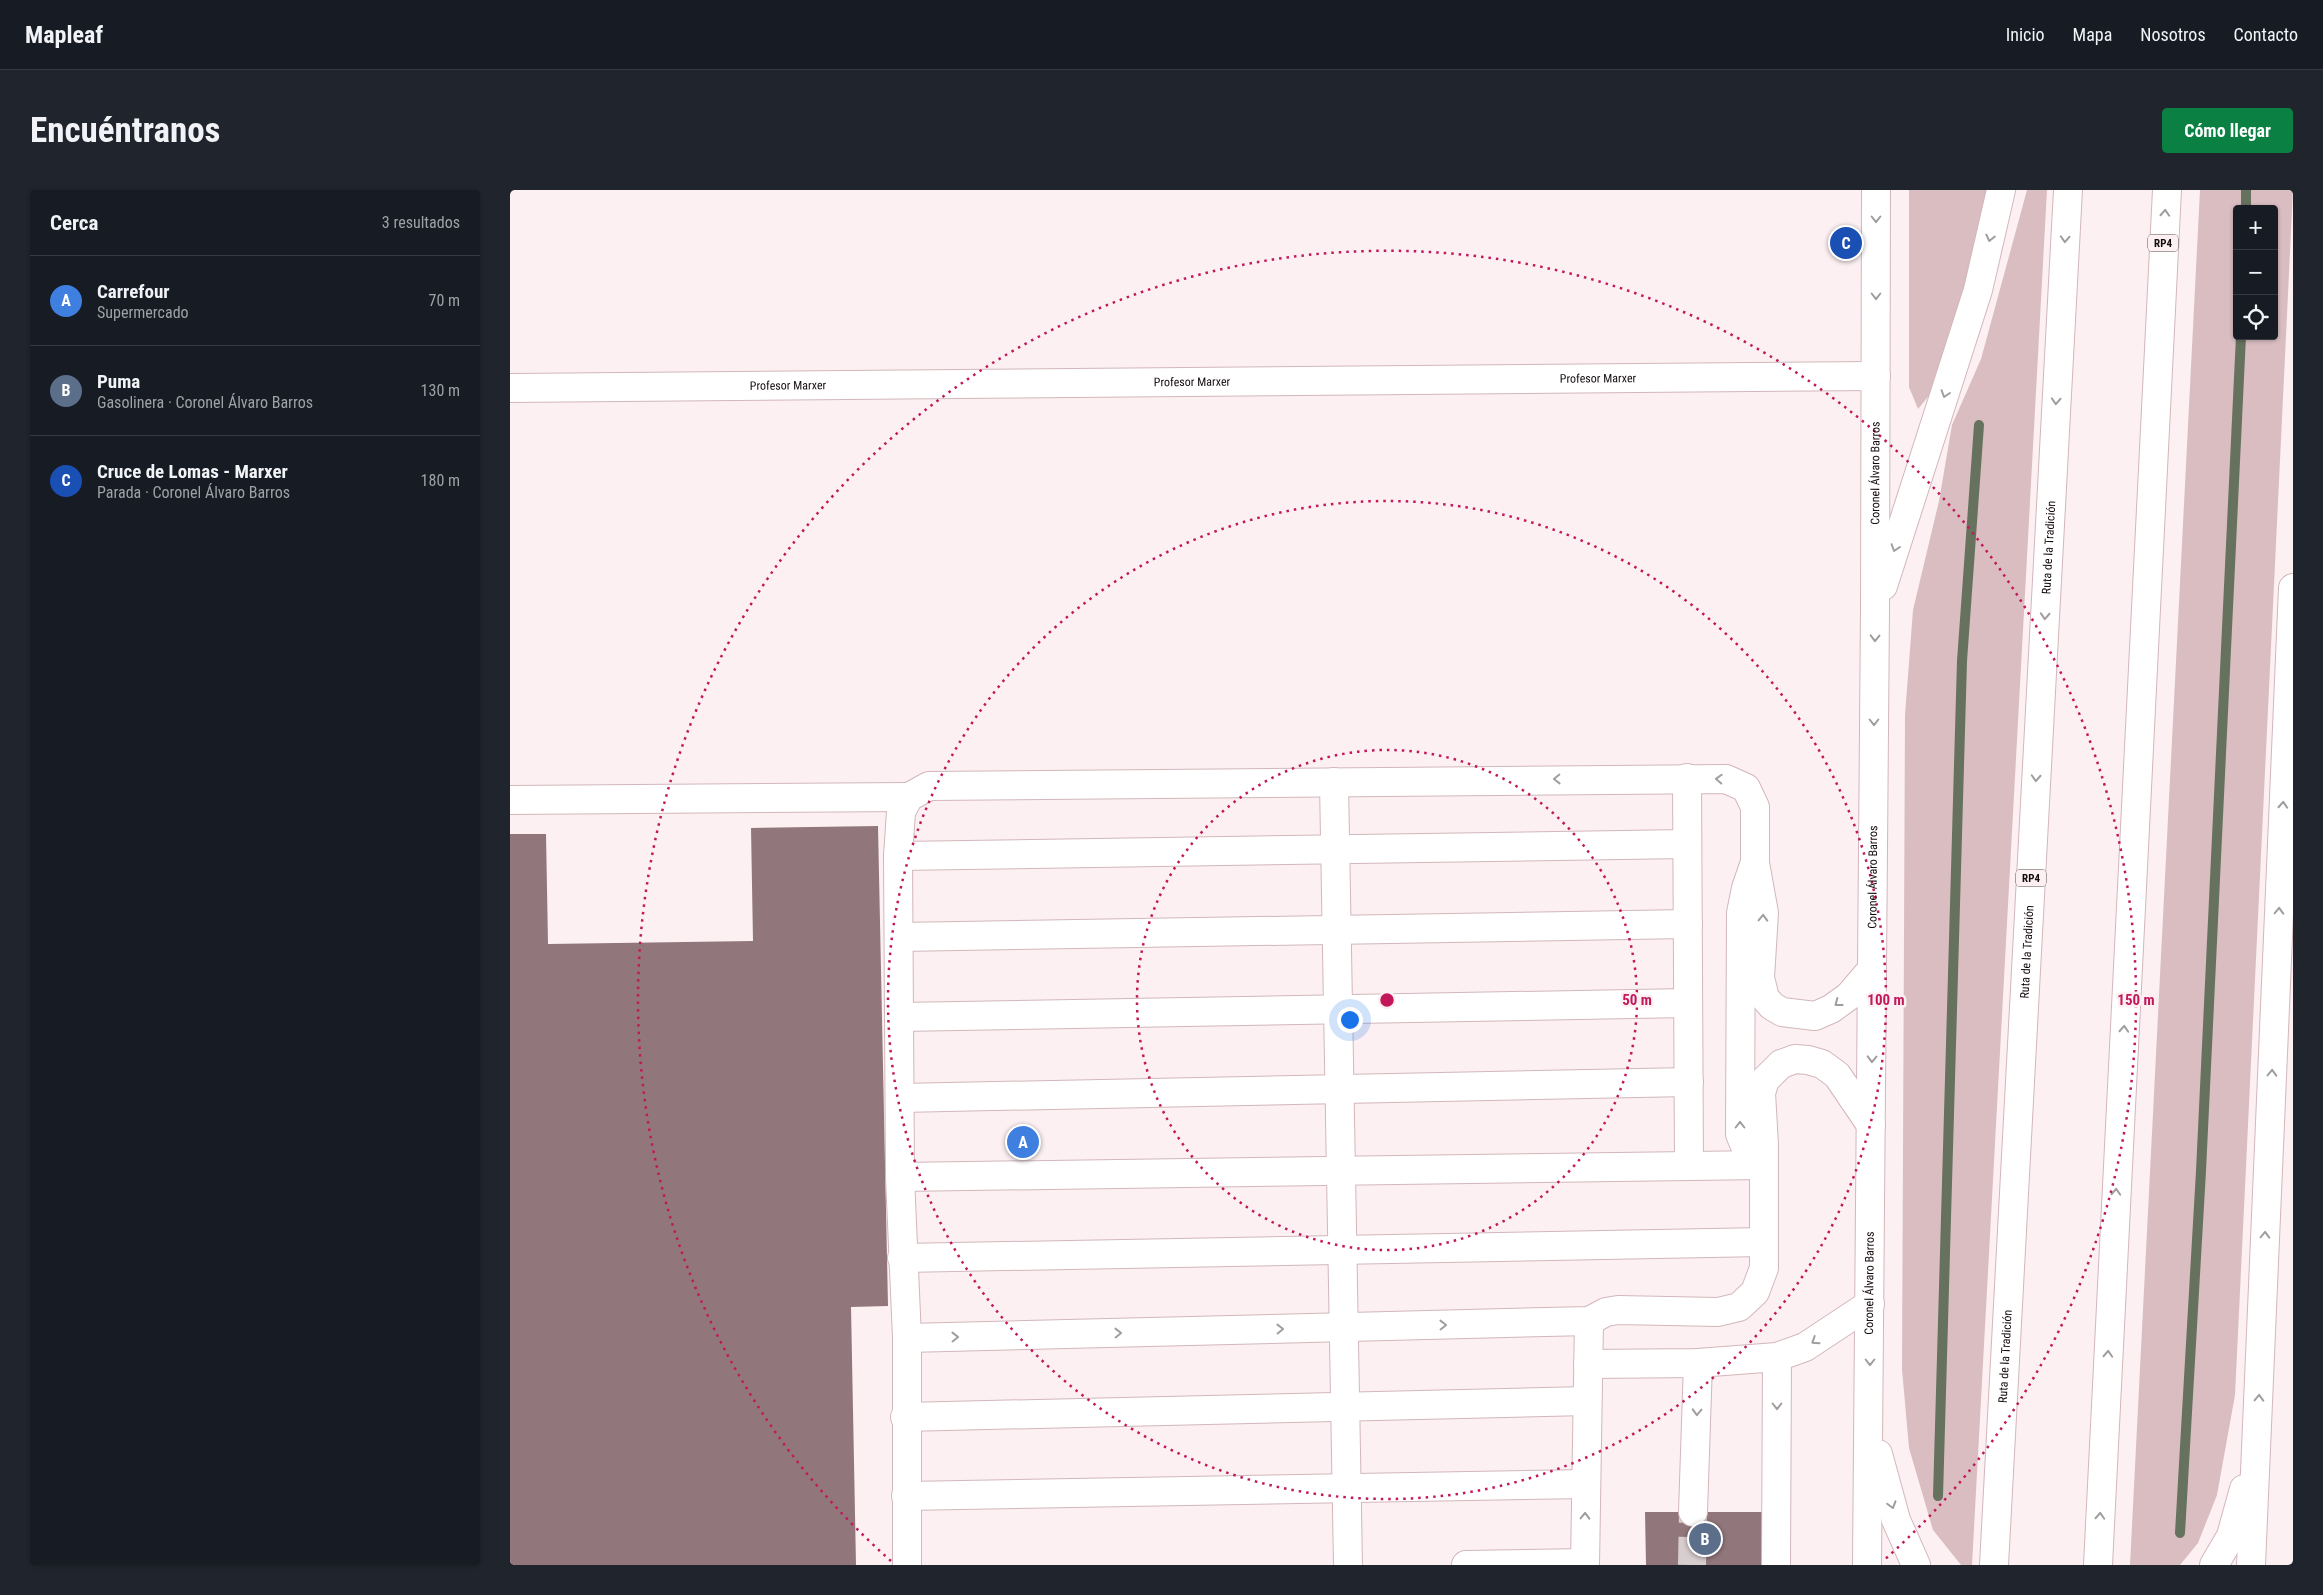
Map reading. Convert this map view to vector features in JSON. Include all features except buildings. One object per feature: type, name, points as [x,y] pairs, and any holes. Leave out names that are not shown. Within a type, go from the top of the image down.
[{"type":"main road","name":"Coronel Álvaro Barros","points":[[1867,1565],[1876,610],[1876,190]]},
{"type":"main road","points":[[1876,610],[1978,290],[2001,190]]},
{"type":"main road","name":"Ruta de la Tradición","points":[[1994,1565],[2068,190]]},
{"type":"main road","name":"RP4","points":[[2098,1565],[2167,190]]},
{"type":"main road","name":"Profesor Marxer","points":[[510,388],[1876,376]]},
{"type":"main road","points":[[2251,1565],[2293,588]]},
{"type":"main road","points":[[1687,778],[1689,1166]]},
{"type":"main road","points":[[510,800],[909,797],[928,786],[1726,779],[1746,788],[1755,807],[1755,863],[1764,913],[1760,978],[1765,998],[1772,1006],[1782,1012],[1815,1016],[1831,1009],[1848,996],[1872,969]]},
{"type":"main road","points":[[1334,782],[1348,1565]]},
{"type":"main road","points":[[907,1565],[906,1338],[900,1177],[898,856],[901,812],[909,797]]},
{"type":"main road","points":[[898,856],[1687,844]]},
{"type":"main road","points":[[1755,863],[1746,888],[1741,913],[1740,1134],[1745,1146],[1764,1165]]},
{"type":"main road","points":[[899,937],[1688,924]]},
{"type":"main road","points":[[899,1017],[1688,1003]]},
{"type":"main road","points":[[906,1338],[1589,1321],[1606,1312],[1618,1310],[1718,1312],[1739,1307],[1755,1292],[1764,1268],[1764,1165],[1761,1093],[1765,1080],[1781,1064],[1795,1059],[1822,1064],[1837,1075],[1871,1125]]},
{"type":"main road","points":[[900,1098],[1689,1082]]},
{"type":"main road","points":[[900,1177],[1764,1165]]},
{"type":"main road","points":[[902,1258],[1764,1242]]},
{"type":"main road","points":[[1588,1364],[1698,1363],[1777,1357],[1805,1347],[1870,1304]]},
{"type":"main road","points":[[1466,1565],[1585,1564],[1589,1321]]},
{"type":"main road","points":[[1776,1565],[1777,1357]]},
{"type":"main road","points":[[1694,1512],[1698,1363]]},
{"type":"main road","points":[[905,1417],[1588,1401]]},
{"type":"main road","points":[[1869,1424],[1896,1520],[1916,1565]]},
{"type":"main road","points":[[2214,1565],[2231,1536],[2256,1446]]},
{"type":"main road","points":[[906,1496],[1586,1484]]},
{"type":"shaded area","points":[[1909,190],[1989,190],[1982,228],[1932,392],[1918,409],[1909,387]]},
{"type":"shaded area","points":[[2027,190],[2047,190],[1972,1565],[1961,1565],[1933,1530],[1909,1448],[1902,1369],[1905,715],[1913,610],[1939,501],[1952,425],[1981,359]]},
{"type":"shaded area","points":[[2200,190],[2293,190],[2235,1395],[2217,1495],[2198,1543],[2180,1565],[2130,1565]]},
{"type":"waterway","points":[[2246,190],[2246,205]]},
{"type":"waterway","points":[[2180,1533],[2201,1171],[2241,340]]},
{"type":"waterway","points":[[1938,1496],[1962,661],[1979,425]]},
{"type":"tunnel","points":[[1692,1565],[1693,1512]]},
{"type":"place","name":"Cruce de Lomas - Marxer","points":[[1846,243]]},
{"type":"place","name":"Carrefour","points":[[1023,1142]]},
{"type":"place","name":"Puma","points":[[1705,1539]]}]
